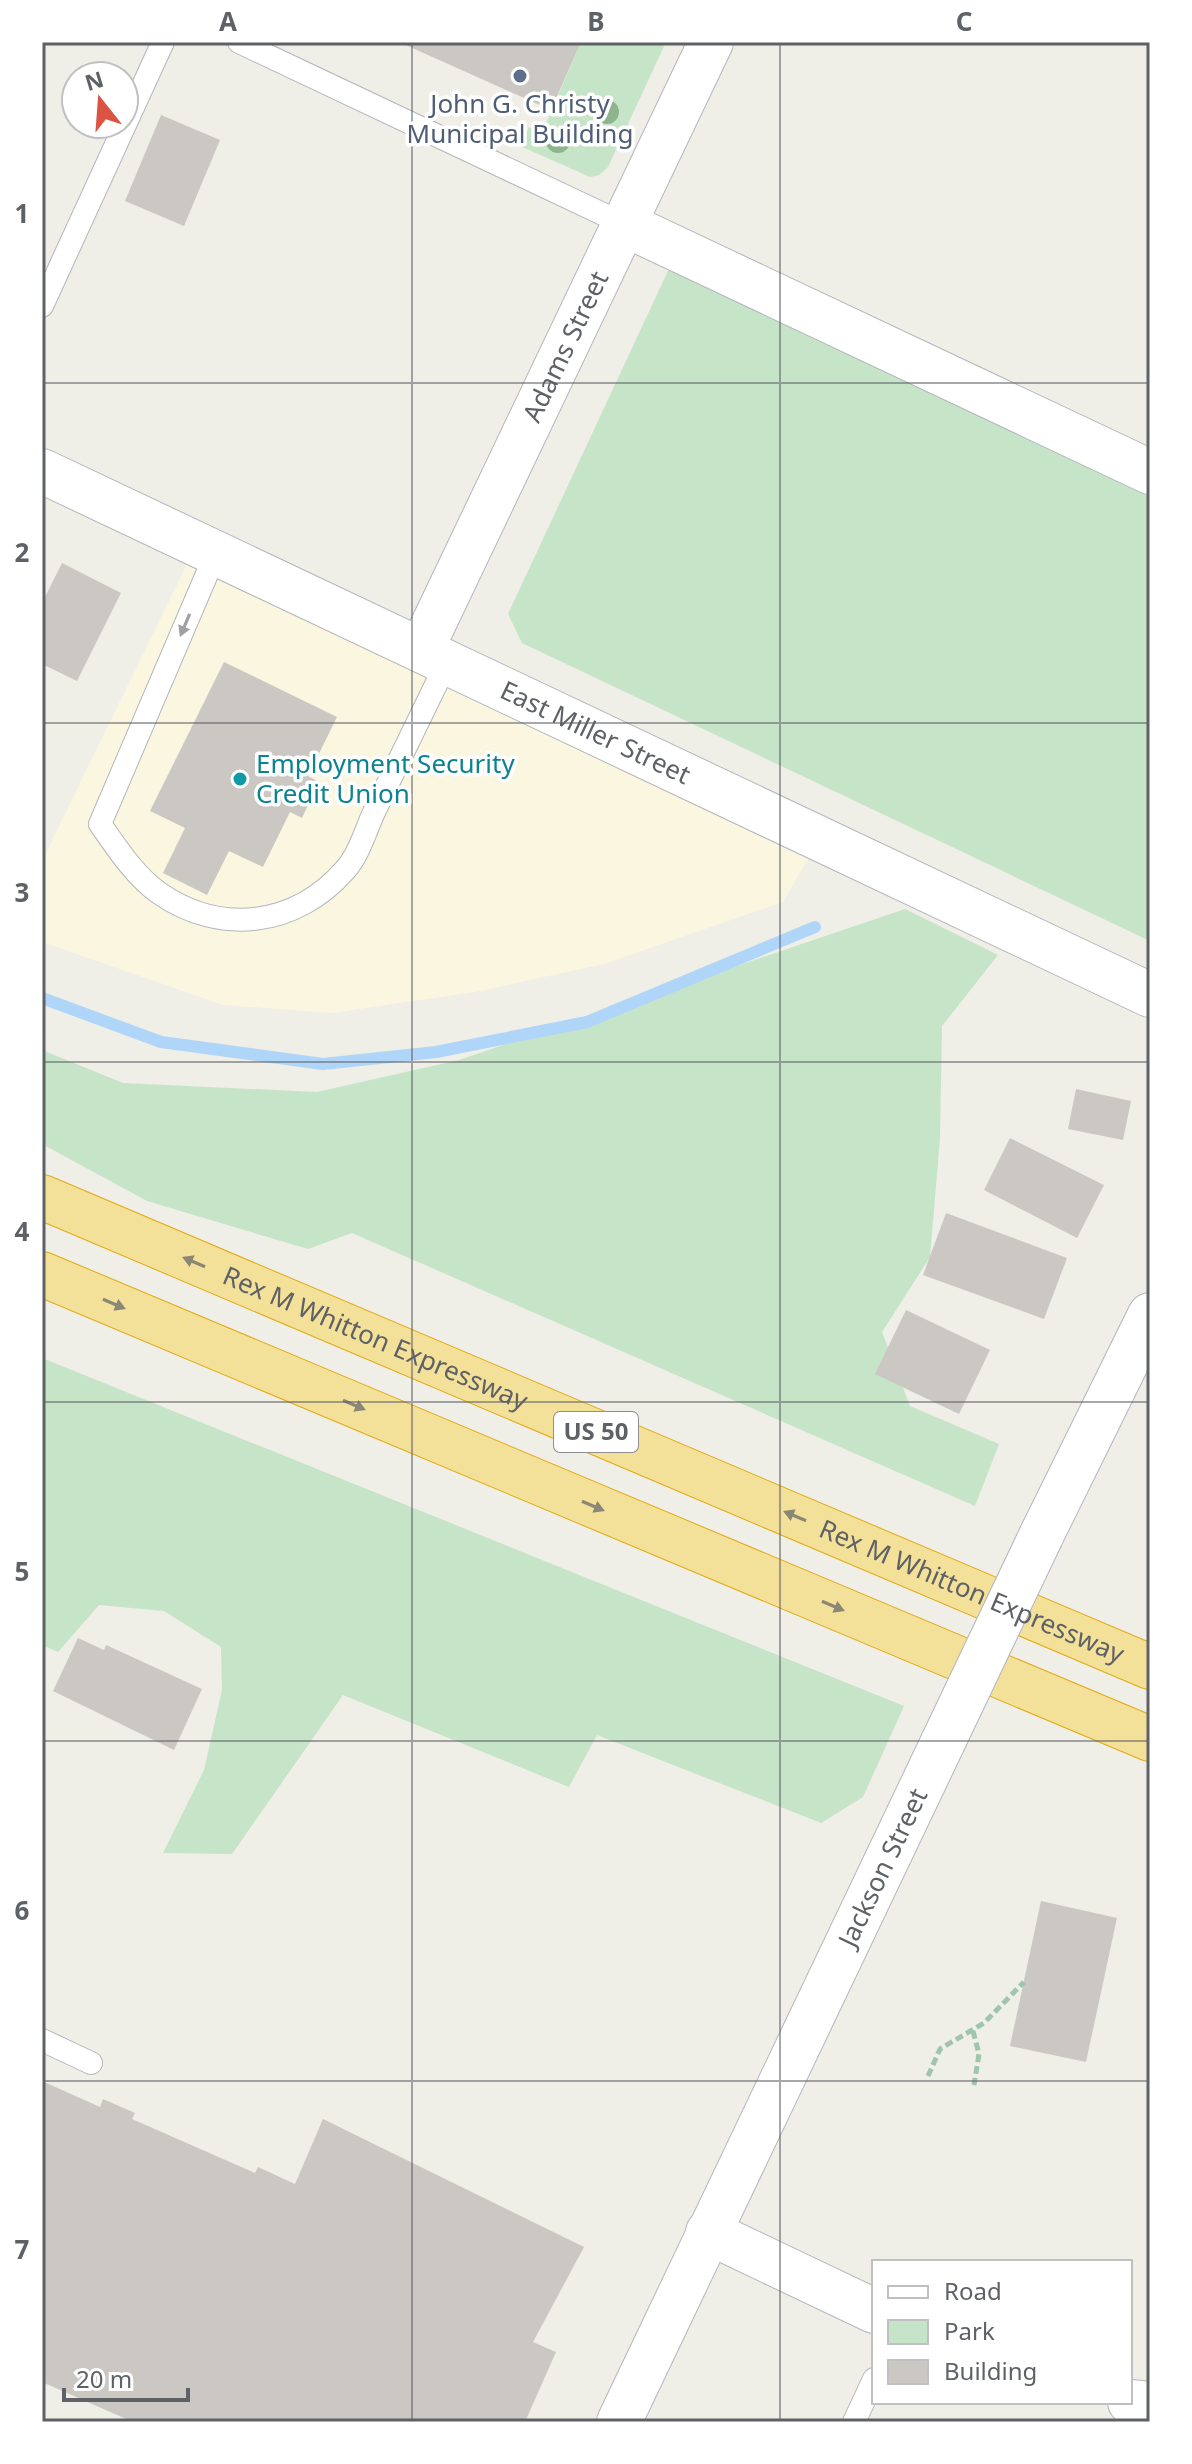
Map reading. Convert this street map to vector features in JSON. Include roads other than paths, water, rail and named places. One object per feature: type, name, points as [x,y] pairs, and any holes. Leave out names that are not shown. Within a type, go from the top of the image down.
[{"type":"highway","name":"Rex M Whitton Expressway","points":[[42,1197],[1150,1667]]},
{"type":"highway","name":"US 50","points":[[42,1274],[1150,1739]]},
{"type":"street","name":"Adams Street","points":[[434,656],[624,224],[711,42]]},
{"type":"street","points":[[624,224],[1150,472]]},
{"type":"street","name":"East Miller Street","points":[[42,471],[1150,995]]},
{"type":"street","name":"Jackson Street","points":[[619,2422],[1041,1536],[1150,1315]]},
{"type":"street","points":[[708,2232],[872,2310]]},
{"type":"lane","points":[[42,306],[163,42]]},
{"type":"lane","points":[[239,42],[624,224]]},
{"type":"lane","points":[[216,553],[100,824],[129,865],[159,893],[193,909],[239,922],[271,918],[310,902],[347,868],[434,656]]},
{"type":"lane","points":[[42,2040],[91,2063]]},
{"type":"lane","points":[[854,2422],[872,2383]]},
{"type":"waterway","points":[[42,998],[161,1042],[323,1064],[436,1052],[587,1022],[815,927]]},
{"type":"place","name":"John G. Christy Municipal Building","points":[[520,76]]},
{"type":"place","name":"Employment Security Credit Union","points":[[240,779]]}]
